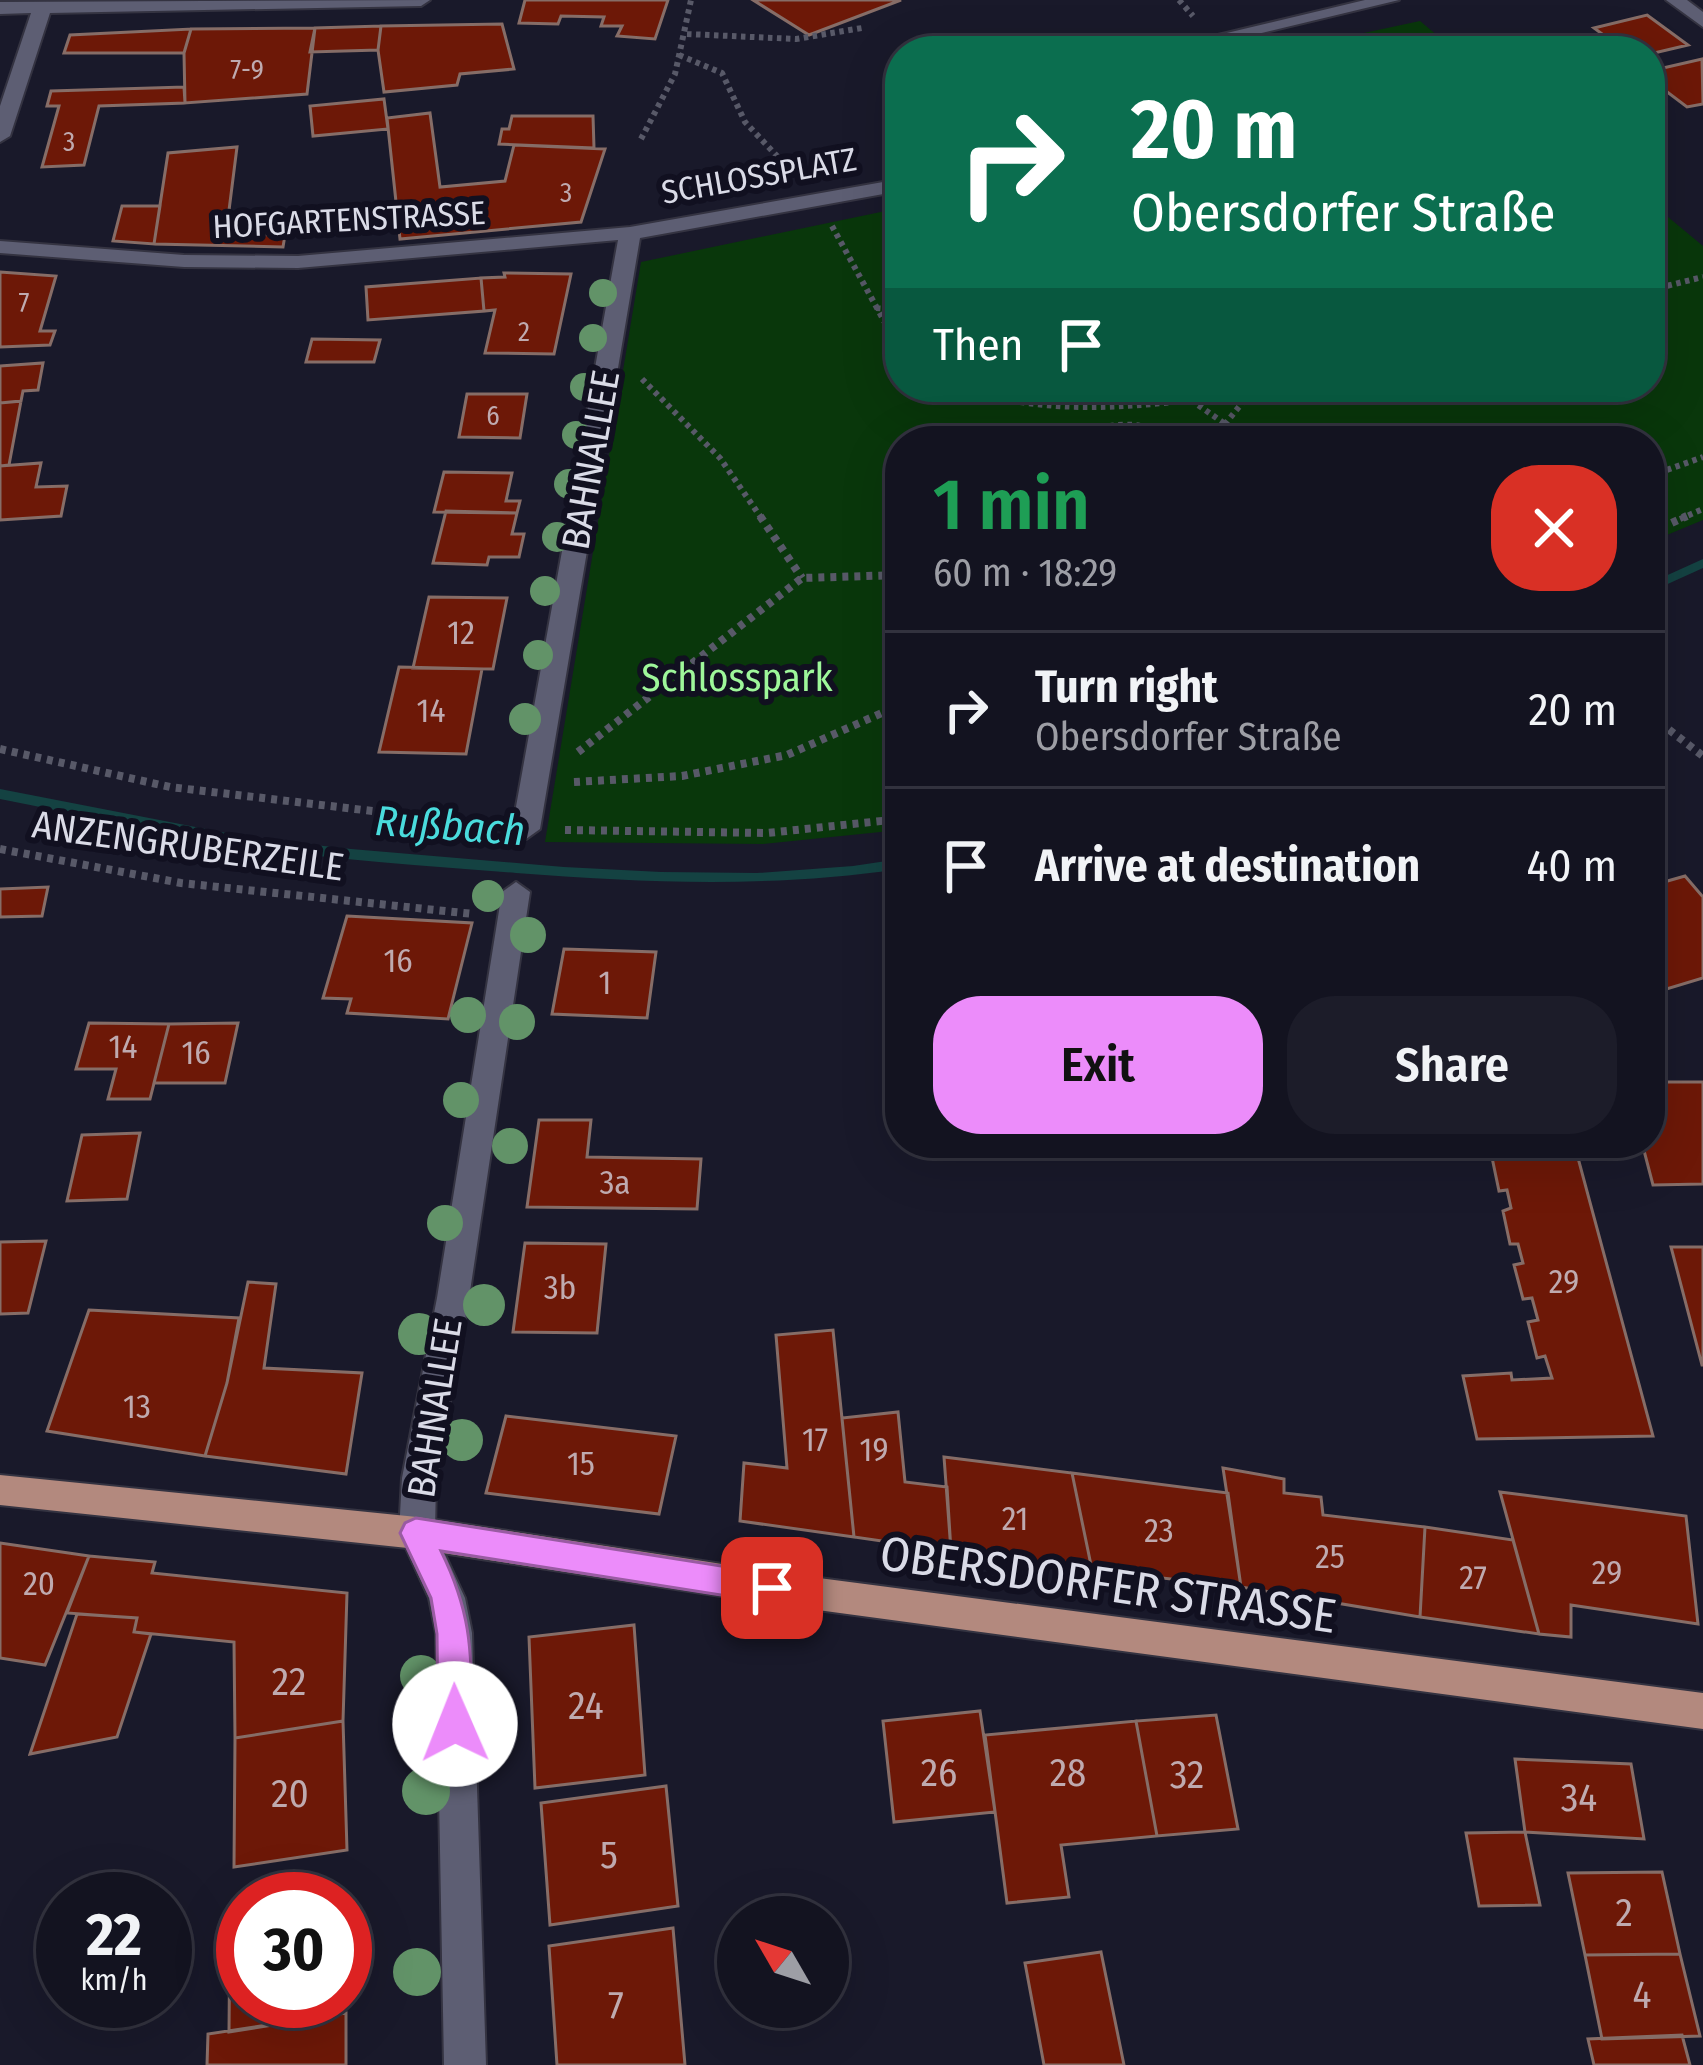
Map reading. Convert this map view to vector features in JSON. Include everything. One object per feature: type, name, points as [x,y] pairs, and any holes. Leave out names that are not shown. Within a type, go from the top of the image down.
[{"type":"main road","name":"OBERSDORFER STRASSE","points":[[0,1490],[416,1533],[772,1588],[1703,1712]]},
{"type":"street","points":[[0,8],[422,0]]},
{"type":"street","points":[[1228,36],[1390,0]]},
{"type":"street","points":[[1675,0],[1703,21]]},
{"type":"street","points":[[0,136],[42,8]]},
{"type":"street","name":"SCHLOSSPLATZ","points":[[630,233],[885,187]]},
{"type":"street","name":"HOFGARTENSTRASSE","points":[[0,247],[270,263],[630,233]]},
{"type":"street","name":"BAHNALLEE","points":[[526,829],[630,233]]},
{"type":"street","name":"BAHNALLEE","points":[[465,2065],[454,1634],[447,1598],[416,1533],[419,1478],[453,1298],[513,905]]},
{"type":"path","name":"SCHLOSSPLATZ","points":[[641,140],[651,110],[665,96],[687,34],[691,0]]},
{"type":"path","points":[[687,34],[789,43],[823,40],[862,28]]},
{"type":"path","points":[[679,55],[722,73],[741,123],[819,199],[885,325]]},
{"type":"path","points":[[1665,286],[1703,277]]},
{"type":"path","points":[[875,308],[885,309]]},
{"type":"path","points":[[610,347],[720,458],[802,578]]},
{"type":"path","points":[[1000,402],[1153,402]]},
{"type":"path","points":[[1192,402],[1225,424],[1243,402]]},
{"type":"path","points":[[1123,423],[1130,404]]},
{"type":"path","points":[[1106,426],[1139,426]]},
{"type":"path","points":[[1665,471],[1703,457]]},
{"type":"path","points":[[1665,526],[1703,509]]},
{"type":"path","points":[[537,784],[802,578],[885,575]]},
{"type":"path","points":[[537,784],[682,776],[787,755],[885,712]]},
{"type":"path","points":[[1665,727],[1703,756]]},
{"type":"path","points":[[0,749],[170,788],[526,829],[767,833],[885,821]]},
{"type":"path","name":"ANZENGRUBERZEILE","points":[[0,849],[181,883],[513,905]]},
{"type":"green space","points":[[1420,21],[1438,36],[1350,36]]},
{"type":"green space","name":"Schlosspark","points":[[885,211],[885,402],[1665,402],[1665,214],[1703,246],[1703,520],[1665,536],[1665,426],[885,426],[885,832],[763,844],[545,842],[641,262]]},
{"type":"building","points":[[525,0],[668,0],[655,39],[617,36],[622,26],[601,26],[604,17],[561,16],[558,24],[519,23]]},
{"type":"building","points":[[753,0],[901,0],[809,35]]},
{"type":"building","points":[[1647,15],[1688,45],[1665,50],[1665,36],[1605,36],[1594,28]]},
{"type":"building","points":[[502,24],[514,69],[460,74],[457,85],[384,92],[378,50],[381,26]]},
{"type":"building","points":[[381,26],[378,50],[310,52],[315,28]]},
{"type":"building","points":[[315,28],[307,94],[185,103],[184,53],[191,29]]},
{"type":"building","points":[[191,29],[184,53],[64,53],[70,35]]},
{"type":"building","points":[[1702,59],[1703,104],[1687,107],[1665,90],[1665,68]]},
{"type":"building","points":[[184,87],[185,103],[99,106],[84,165],[42,167],[59,106],[47,106],[51,91]]},
{"type":"building","points":[[384,99],[388,129],[313,136],[310,106]]},
{"type":"building","points":[[430,113],[440,187],[505,181],[514,145],[605,149],[581,222],[400,239],[387,118]]},
{"type":"building","points":[[512,116],[593,116],[594,148],[499,144]]},
{"type":"building","points":[[237,147],[226,234],[285,235],[283,247],[154,244],[168,153]]},
{"type":"building","points":[[122,206],[160,206],[154,244],[113,241]]},
{"type":"building","points":[[0,272],[56,276],[40,331],[55,331],[50,345],[0,347]]},
{"type":"building","points":[[504,273],[571,274],[554,354],[485,353],[495,310],[484,311],[481,278],[505,277]]},
{"type":"building","points":[[481,278],[484,311],[368,320],[366,287]]},
{"type":"building","points":[[312,339],[380,340],[374,362],[306,362]]},
{"type":"building","points":[[43,363],[38,390],[23,391],[21,401],[0,403],[0,366]]},
{"type":"building","points":[[467,394],[527,394],[520,438],[459,437]]},
{"type":"building","points":[[21,401],[9,465],[0,466],[0,403]]},
{"type":"building","points":[[41,463],[36,487],[67,486],[61,516],[0,520],[0,466]]},
{"type":"building","points":[[444,472],[512,473],[506,501],[520,501],[517,513],[434,512]]},
{"type":"building","points":[[446,511],[517,513],[512,534],[524,534],[519,557],[489,557],[487,565],[433,563]]},
{"type":"building","points":[[429,597],[507,598],[493,669],[413,668]]},
{"type":"building","points":[[399,667],[482,669],[466,754],[379,752]]},
{"type":"building","points":[[1685,876],[1703,897],[1703,978],[1665,989],[1665,882]]},
{"type":"building","points":[[48,887],[42,916],[0,917],[0,889]]},
{"type":"building","points":[[347,916],[472,923],[448,1019],[347,1013],[351,999],[323,998]]},
{"type":"building","points":[[564,949],[656,952],[647,1018],[552,1014]]},
{"type":"building","points":[[89,1023],[169,1024],[150,1099],[108,1099],[116,1069],[76,1069]]},
{"type":"building","points":[[238,1023],[225,1083],[154,1083],[169,1024]]},
{"type":"building","points":[[1665,1082],[1703,1082],[1703,1184],[1653,1185],[1646,1158],[1665,1158]]},
{"type":"building","points":[[539,1120],[591,1120],[587,1157],[701,1159],[697,1209],[527,1207]]},
{"type":"building","points":[[140,1133],[127,1199],[67,1201],[82,1135]]},
{"type":"building","points":[[1492,1158],[1578,1158],[1653,1436],[1477,1439],[1463,1376],[1511,1373],[1512,1380],[1552,1378],[1545,1356],[1537,1358],[1528,1322],[1538,1320],[1532,1298],[1523,1299],[1514,1265],[1523,1263],[1518,1244],[1510,1244],[1503,1211],[1511,1208],[1507,1190],[1499,1191]]},
{"type":"building","points":[[46,1241],[28,1313],[0,1314],[0,1242]]},
{"type":"building","points":[[525,1243],[606,1244],[597,1333],[513,1332]]},
{"type":"building","points":[[1671,1247],[1703,1247],[1703,1365],[1702,1365]]},
{"type":"building","points":[[248,1282],[276,1284],[264,1368],[362,1373],[346,1474],[205,1456],[227,1383]]},
{"type":"building","points":[[89,1310],[239,1318],[227,1383],[205,1456],[47,1431]]},
{"type":"building","points":[[833,1330],[854,1537],[740,1521],[744,1463],[787,1468],[776,1335]]},
{"type":"building","points":[[898,1412],[905,1482],[947,1487],[951,1551],[854,1537],[842,1418]]},
{"type":"building","points":[[506,1416],[676,1436],[659,1514],[486,1493]]},
{"type":"building","points":[[944,1457],[1072,1473],[1092,1570],[951,1551]]},
{"type":"building","points":[[1223,1468],[1284,1479],[1284,1493],[1321,1497],[1323,1515],[1425,1527],[1420,1617],[1241,1587]]},
{"type":"building","points":[[1072,1473],[1228,1493],[1241,1587],[1092,1570]]},
{"type":"building","points":[[1500,1492],[1686,1516],[1698,1624],[1571,1605],[1571,1637],[1539,1634]]},
{"type":"building","points":[[1425,1527],[1513,1540],[1539,1634],[1420,1617]]},
{"type":"building","points":[[0,1543],[89,1556],[45,1665],[0,1658]]},
{"type":"building","points":[[89,1556],[155,1562],[152,1573],[347,1593],[343,1721],[235,1738],[234,1642],[134,1632],[137,1618],[67,1613]]},
{"type":"building","points":[[77,1614],[137,1618],[134,1632],[151,1634],[117,1737],[30,1754]]},
{"type":"building","points":[[634,1625],[645,1775],[535,1788],[529,1637]]},
{"type":"building","points":[[980,1711],[995,1812],[894,1822],[883,1721]]},
{"type":"building","points":[[1216,1715],[1238,1829],[1157,1836],[1136,1721]]},
{"type":"building","points":[[343,1721],[347,1850],[234,1867],[235,1738]]},
{"type":"building","points":[[1136,1721],[1157,1836],[1061,1845],[1069,1897],[1007,1903],[985,1735]]},
{"type":"building","points":[[1515,1759],[1631,1764],[1644,1839],[1525,1832]]},
{"type":"building","points":[[666,1786],[678,1906],[550,1925],[541,1803]]},
{"type":"building","points":[[1525,1832],[1540,1905],[1479,1906],[1466,1833]]},
{"type":"building","points":[[1662,1872],[1680,1954],[1585,1955],[1568,1873]]},
{"type":"building","points":[[673,1928],[685,2065],[557,2065],[549,1946]]},
{"type":"building","points":[[1101,1952],[1124,2065],[1044,2065],[1025,1963]]},
{"type":"building","points":[[1680,1954],[1700,2036],[1602,2039],[1585,1955]]},
{"type":"building","points":[[247,2028],[346,2028],[346,2065],[207,2065],[208,2034]]},
{"type":"building","points":[[1682,2035],[1690,2065],[1594,2065],[1588,2039]]},
{"type":"waterway","name":"Rußbach","points":[[1665,581],[1703,563]]},
{"type":"waterway","name":"Rußbach","points":[[0,794],[252,843],[564,872],[757,878],[885,866]]},
{"type":"route","points":[[455,1724],[454,1634],[447,1598],[416,1533],[772,1588]]}]
